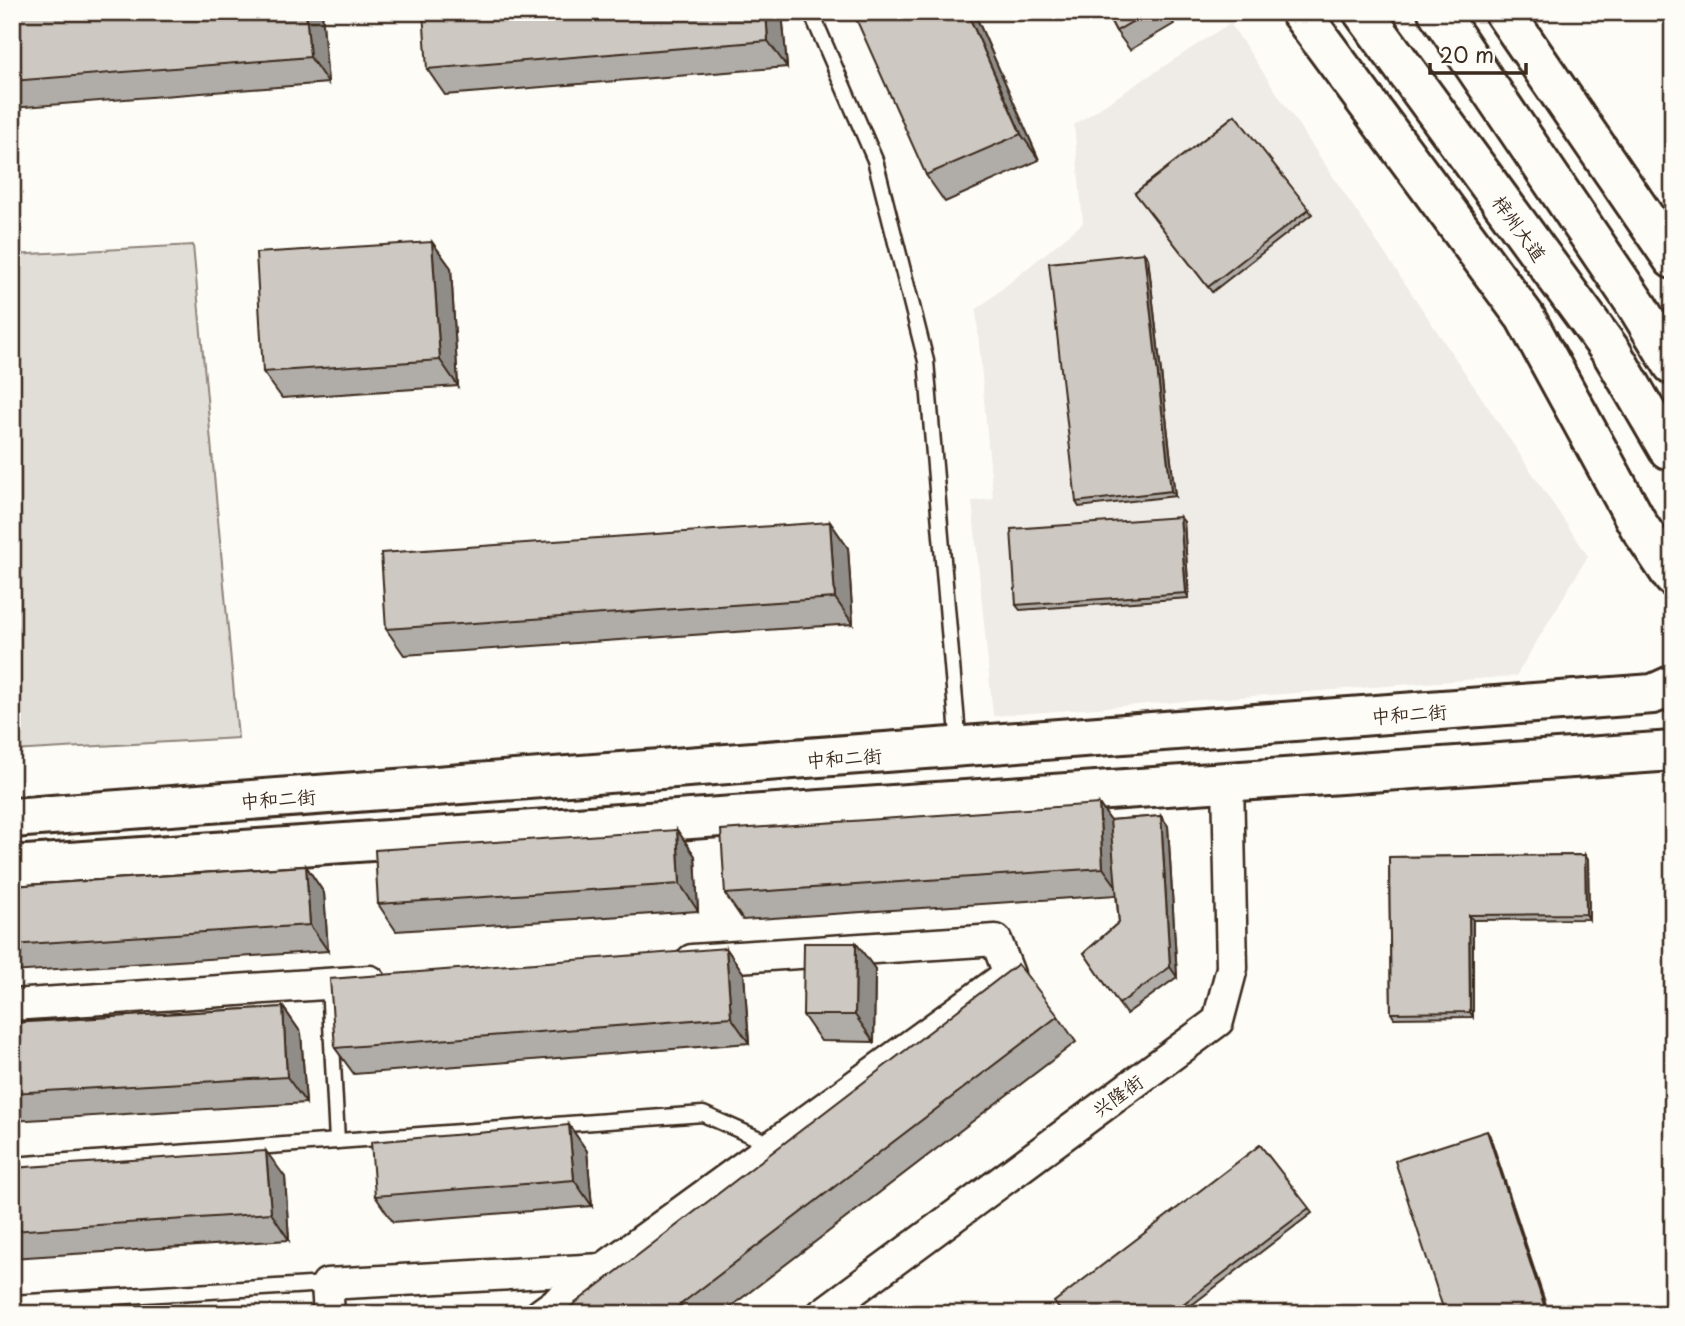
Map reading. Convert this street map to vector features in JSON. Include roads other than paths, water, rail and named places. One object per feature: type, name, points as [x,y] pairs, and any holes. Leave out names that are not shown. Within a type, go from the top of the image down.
[{"type":"main road","points":[[1300,12],[1525,317],[1639,526],[1673,577]]},
{"type":"main road","name":"梓州大道","points":[[1363,12],[1612,352],[1668,449]]},
{"type":"main road","points":[[1438,12],[1637,306],[1673,365]]},
{"type":"main road","points":[[1504,12],[1673,259]]},
{"type":"main road","name":"中和二街","points":[[12,818],[1653,694],[1673,685]]},
{"type":"main road","points":[[12,866],[889,808],[1228,780],[1673,751]]},
{"type":"street","name":"兴隆街","points":[[822,1314],[1218,1021],[1233,968],[1228,780]]},
{"type":"street","points":[[541,1314],[1009,974],[996,940],[663,962]]},
{"type":"street","points":[[12,1005],[399,979]]},
{"type":"street","points":[[330,1314],[327,1284],[603,1269]]},
{"type":"lane","points":[[811,12],[875,160],[926,361],[959,748]]},
{"type":"lane","points":[[329,984],[337,1141]]},
{"type":"lane","points":[[12,1165],[703,1114],[774,1145]]},
{"type":"lane","points":[[12,1303],[327,1284]]}]
